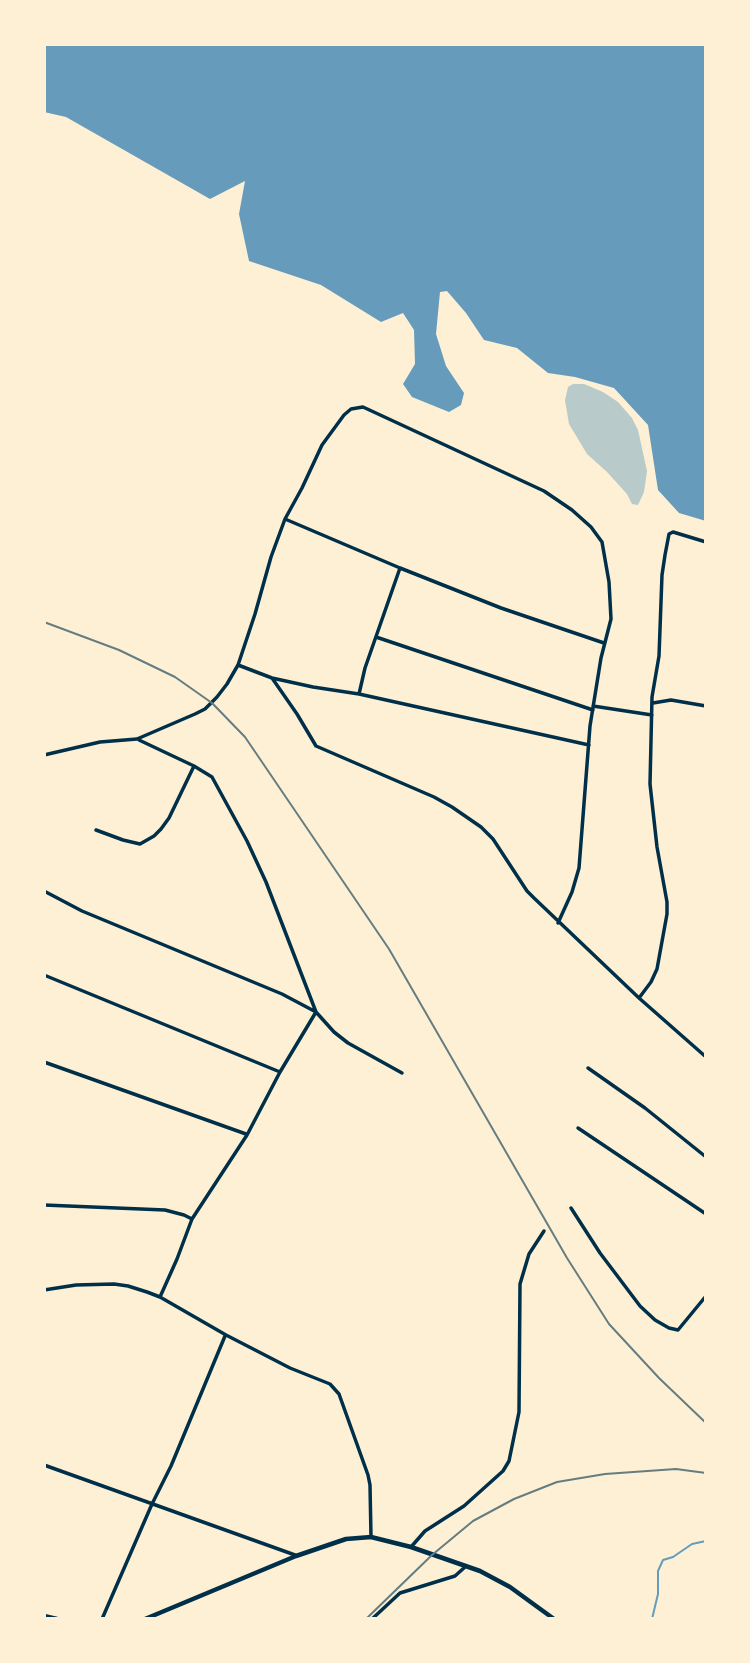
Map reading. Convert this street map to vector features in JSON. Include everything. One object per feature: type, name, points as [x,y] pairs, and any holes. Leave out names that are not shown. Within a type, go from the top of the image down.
[{"type":"street","points":[[44,754],[100,742],[137,739],[205,709],[217,697],[238,665],[285,519],[322,445],[344,415],[351,409],[363,407],[544,491],[592,527],[602,542],[611,602],[610,629],[604,643],[593,708],[579,868],[558,923]]},
{"type":"street","points":[[285,519],[501,608],[604,643]]},
{"type":"street","points":[[639,998],[657,969],[667,914],[650,784],[662,575],[669,534],[673,532],[706,542]]},
{"type":"street","points":[[359,694],[365,668],[400,568]]},
{"type":"street","points":[[376,637],[593,708],[652,715]]},
{"type":"street","points":[[238,665],[272,678],[359,694],[589,745]]},
{"type":"street","points":[[272,678],[316,746],[434,797],[468,818],[493,839],[527,891],[558,923],[706,1057]]},
{"type":"street","points":[[653,704],[671,700],[706,706]]},
{"type":"street","points":[[137,739],[212,777],[247,841],[281,919],[316,1012],[348,1043],[402,1073]]},
{"type":"street","points":[[96,830],[123,841],[140,844],[154,836],[169,818],[194,766]]},
{"type":"street","points":[[44,891],[82,911],[269,989],[316,1012]]},
{"type":"street","points":[[44,975],[280,1072]]},
{"type":"street","points":[[160,1297],[192,1219],[247,1135],[316,1012]]},
{"type":"street","points":[[44,1062],[247,1135]]},
{"type":"street","points":[[588,1068],[645,1108],[706,1157]]},
{"type":"street","points":[[578,1128],[706,1214]]},
{"type":"street","points":[[44,1205],[165,1210],[192,1219]]},
{"type":"street","points":[[571,1208],[588,1238],[640,1306],[655,1320],[669,1328],[678,1329],[706,1296]]},
{"type":"street","points":[[411,1547],[425,1531],[464,1506],[503,1471],[509,1461],[519,1412],[520,1284],[529,1254],[544,1231]]},
{"type":"street","points":[[44,1290],[76,1285],[128,1286],[160,1297],[290,1368],[330,1384],[339,1394],[368,1475],[371,1537]]},
{"type":"street","points":[[102,1619],[226,1335]]},
{"type":"street","points":[[44,1465],[296,1556]]},
{"type":"street","points":[[145,1619],[296,1556],[346,1539],[371,1537],[411,1547],[480,1571],[510,1587],[554,1619]]},
{"type":"street","points":[[372,1619],[400,1593],[455,1576],[466,1565]]},
{"type":"street","points":[[44,1616],[57,1619]]},
{"type":"shaded area","points":[[584,384],[603,392],[618,402],[632,418],[638,430],[647,471],[644,492],[638,505],[632,504],[627,494],[587,454],[569,424],[565,400],[568,387]]},
{"type":"water","points":[[44,44],[706,44],[706,521],[679,513],[658,490],[648,425],[614,388],[548,373],[517,348],[484,340],[447,291],[440,292],[436,334],[446,366],[464,393],[461,405],[449,412],[412,397],[403,384],[415,364],[414,330],[403,313],[381,322],[321,285],[249,261],[239,214],[245,181],[210,199],[66,117],[44,112]]},
{"type":"waterway","points":[[652,1619],[658,1594],[658,1571],[663,1560],[673,1557],[692,1544],[706,1541]]},
{"type":"railway","points":[[44,622],[119,650],[175,677],[212,703],[245,737],[389,949],[567,1258],[609,1324],[706,1423]]},
{"type":"railway","points":[[366,1619],[432,1555],[473,1521],[514,1499],[557,1482],[605,1474],[676,1469],[706,1473]]}]
